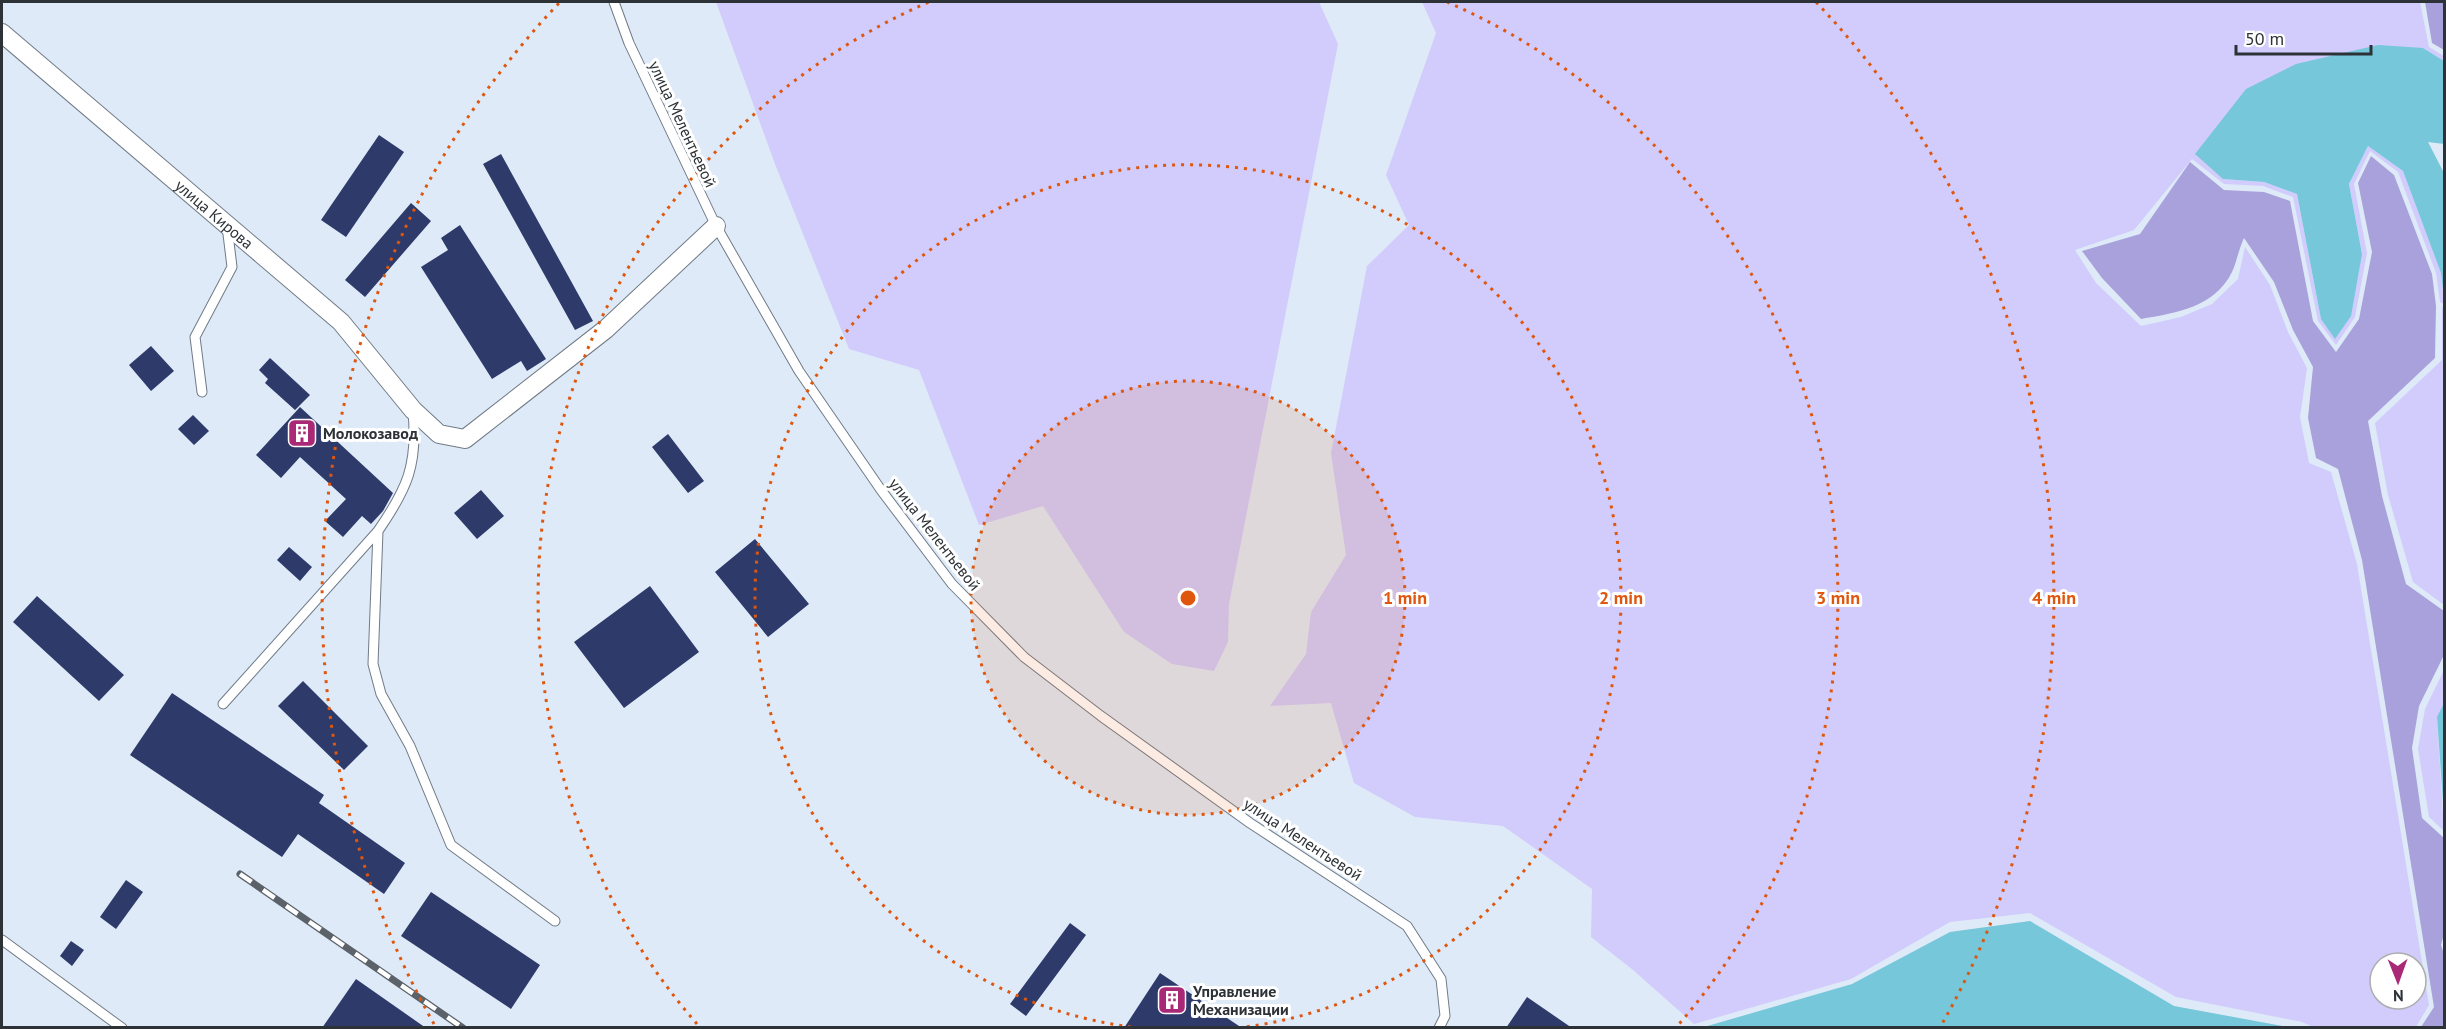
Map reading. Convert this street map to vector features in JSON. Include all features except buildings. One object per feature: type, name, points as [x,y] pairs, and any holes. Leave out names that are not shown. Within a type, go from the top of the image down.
[{"type":"street","name":"улица Кирова","points":[[2,33],[341,322],[413,410],[439,434],[465,439],[606,329],[716,226]]},
{"type":"lane","name":"улица Мелентьевой","points":[[614,2],[629,44],[716,226],[799,371],[881,490],[952,584],[1024,657],[1101,716],[1250,823],[1407,926],[1441,979],[1445,1016],[1439,1028]]},
{"type":"lane","points":[[202,392],[195,337],[232,267],[227,224]]},
{"type":"lane","points":[[223,704],[378,531],[399,501],[408,481],[416,438],[413,410]]},
{"type":"lane","points":[[378,531],[373,664],[381,694],[410,746],[451,845],[555,921]]},
{"type":"lane","points":[[2,940],[122,1028]]},
{"type":"shaded area","points":[[716,2],[1319,2],[1338,44],[1229,604],[1228,642],[1214,671],[1172,664],[1124,632],[1043,506],[979,525],[919,370],[849,349],[775,164]]},
{"type":"shaded area","points":[[1422,2],[2420,2],[2429,47],[2444,56],[2444,61],[2423,48],[2223,179],[2264,182],[2297,194],[2321,319],[2362,254],[2349,184],[2368,146],[2403,171],[2441,273],[2444,304],[2440,302],[2436,273],[2398,172],[2370,151],[2354,184],[2367,253],[2355,317],[2336,345],[2318,321],[2293,197],[2263,186],[2224,184],[2192,159],[2134,230],[2075,250],[2096,283],[2141,326],[2181,317],[2212,304],[2238,279],[2245,247],[2270,285],[2288,332],[2307,368],[2300,417],[2309,463],[2331,472],[2357,564],[2420,951],[2368,951],[2368,1011],[2425,1011],[2416,1027],[2313,1027],[2302,1022],[2176,997],[2030,913],[1950,922],[1851,979],[1694,1024],[1633,970],[1591,937],[1592,889],[1503,826],[1415,817],[1354,783],[1331,703],[1270,706],[1306,654],[1311,612],[1346,555],[1331,453],[1367,266],[1409,225],[1386,175],[1436,33]]},
{"type":"shaded area","points":[[2425,2],[2444,2],[2444,50],[2432,43]]},
{"type":"shaded area","points":[[2371,156],[2394,175],[2432,274],[2436,306],[2435,358],[2368,421],[2382,496],[2406,584],[2444,611],[2444,655],[2419,706],[2412,748],[2422,818],[2444,838],[2444,934],[2441,945],[2444,954],[2444,1027],[2421,1027],[2434,1007],[2428,970],[2428,951],[2425,951],[2362,560],[2338,469],[2316,458],[2308,418],[2313,367],[2293,330],[2274,282],[2244,238],[2232,272],[2216,293],[2205,301],[2181,311],[2141,319],[2102,278],[2082,251],[2140,234],[2190,162],[2224,190],[2264,192],[2290,201],[2313,321],[2336,352],[2359,319],[2372,252],[2358,183]]},
{"type":"shaded area","points":[[2442,307],[2444,308],[2444,605],[2413,582],[2388,495],[2375,423],[2442,360]]},
{"type":"shaded area","points":[[2444,670],[2444,703],[2437,718],[2444,831],[2429,817],[2418,749],[2425,709]]},
{"type":"water","points":[[2378,45],[2423,48],[2444,61],[2444,144],[2428,142],[2444,173],[2444,300],[2441,273],[2403,171],[2368,146],[2349,184],[2362,254],[2351,316],[2335,339],[2321,319],[2297,194],[2264,182],[2223,179],[2195,154],[2246,89],[2296,64]]},
{"type":"water","points":[[2444,703],[2444,816],[2437,717]]},
{"type":"water","points":[[2030,921],[2174,1006],[2288,1027],[1704,1027],[1852,984],[1950,932]]},
{"type":"railway","points":[[240,874],[463,1028]]},
{"type":"place","name":"Молокозавод","points":[[302,433]]},
{"type":"place","name":"Управление Механизации","points":[[1172,1000]]}]
